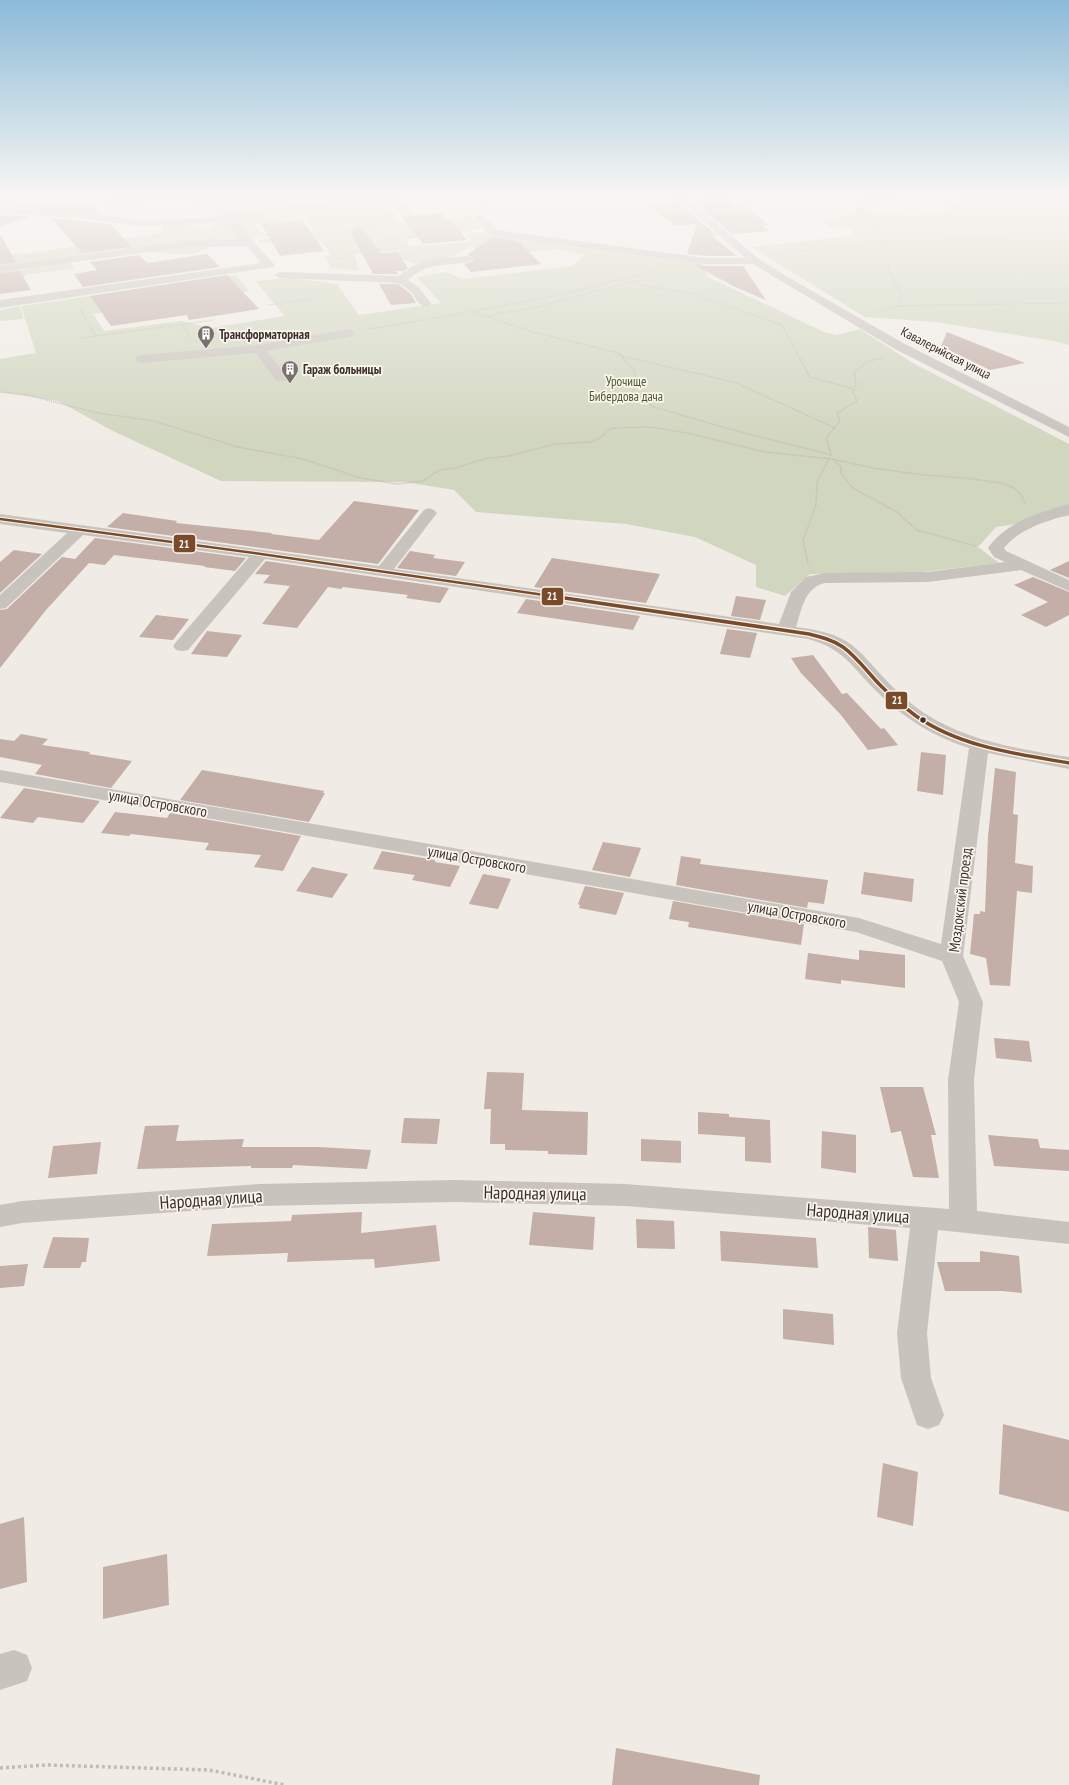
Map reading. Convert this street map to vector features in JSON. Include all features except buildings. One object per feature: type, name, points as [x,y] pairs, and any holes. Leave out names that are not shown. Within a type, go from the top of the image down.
[{"type":"street","points":[[0,304],[174,278]]},
{"type":"street","points":[[360,278],[401,280],[415,290],[426,303]]},
{"type":"street","name":"Кавалерийская улица","points":[[783,278],[899,346],[1069,433]]},
{"type":"street","points":[[142,359],[259,349],[348,333]]},
{"type":"street","points":[[259,349],[281,378]]},
{"type":"street","points":[[1069,509],[1022,527],[1002,538],[996,548],[1000,554],[1069,586]]},
{"type":"street","points":[[384,571],[429,513]]},
{"type":"street","points":[[0,519],[384,571],[786,630],[828,639],[842,647],[892,696],[920,718],[956,736],[979,744],[1015,753],[1069,763]]},
{"type":"street","points":[[0,604],[79,530]]},
{"type":"street","points":[[182,646],[261,554]]},
{"type":"street","points":[[786,630],[799,592],[812,581],[825,578],[928,577],[1023,565]]},
{"type":"street","name":"Моздокский проезд","points":[[963,1221],[961,1080],[971,1002],[951,956],[979,744]]},
{"type":"street","name":"улица Островского","points":[[0,776],[859,925],[951,956]]},
{"type":"street","name":"Народная улица","points":[[0,1216],[22,1212],[259,1195],[454,1191],[625,1195],[963,1221],[1069,1233]]},
{"type":"street","points":[[925,1218],[912,1333],[916,1378],[928,1415]]},
{"type":"path","points":[[348,333],[473,312],[559,295],[627,278]]},
{"type":"path","points":[[893,278],[902,294],[899,306]]},
{"type":"path","points":[[486,316],[537,307],[626,283],[639,281],[640,285],[693,294],[782,325],[810,377],[854,389]]},
{"type":"path","points":[[70,293],[96,336]]},
{"type":"path","points":[[268,305],[309,299]]},
{"type":"path","points":[[854,320],[899,306],[1069,303]]},
{"type":"path","points":[[473,312],[533,332],[618,353],[620,355],[734,382],[835,428]]},
{"type":"path","points":[[80,338],[214,320]]},
{"type":"path","points":[[620,355],[636,371],[633,394],[654,406],[726,428],[831,455]]},
{"type":"path","points":[[812,581],[803,540],[816,505],[817,483],[831,458],[826,438],[840,421],[837,413],[857,401],[853,392],[856,384],[854,372],[869,361],[889,357]]},
{"type":"path","points":[[0,392],[28,396],[98,413],[154,422],[238,447],[303,460],[361,478],[397,484],[423,481],[439,470],[455,468],[484,459],[509,456],[555,444],[591,442],[600,438],[611,428],[650,427],[687,433],[765,452],[831,458],[874,468],[1001,483],[1014,488],[1022,496],[1025,504],[1025,510],[1032,516],[1040,519]]},
{"type":"path","points":[[831,458],[841,467],[841,474],[854,488],[897,512],[917,530],[998,552]]},
{"type":"path","points":[[0,1768],[47,1765],[209,1770],[285,1785]]},
{"type":"green space","points":[[0,278],[17,278],[9,281],[0,281]]},
{"type":"green space","name":"Урочище Бибердова дача","points":[[213,278],[239,278],[249,291],[93,314],[104,331],[181,321],[211,328],[285,316],[255,281],[292,278],[337,284],[359,315],[441,303],[418,278],[711,278],[824,332],[837,335],[860,329],[913,363],[1069,444],[1069,516],[996,527],[978,547],[999,563],[905,574],[810,574],[785,596],[756,587],[756,565],[695,537],[626,524],[476,512],[454,490],[405,482],[221,481],[113,431],[58,401],[0,392],[0,359],[36,353],[21,306]]},
{"type":"green space","points":[[802,278],[1069,278],[1069,345],[1054,341],[935,322],[865,317]]},
{"type":"green space","points":[[20,306],[23,319],[0,321],[0,310]]},
{"type":"transit line","name":"21","points":[[0,519],[261,554],[809,634],[831,641],[843,647],[858,660],[881,686],[913,714],[934,727],[952,735],[991,748],[1031,757],[1069,763]]},
{"type":"place","name":"Трансформаторная","points":[[206,349]]},
{"type":"place","name":"Гараж больницы","points":[[290,384]]}]
